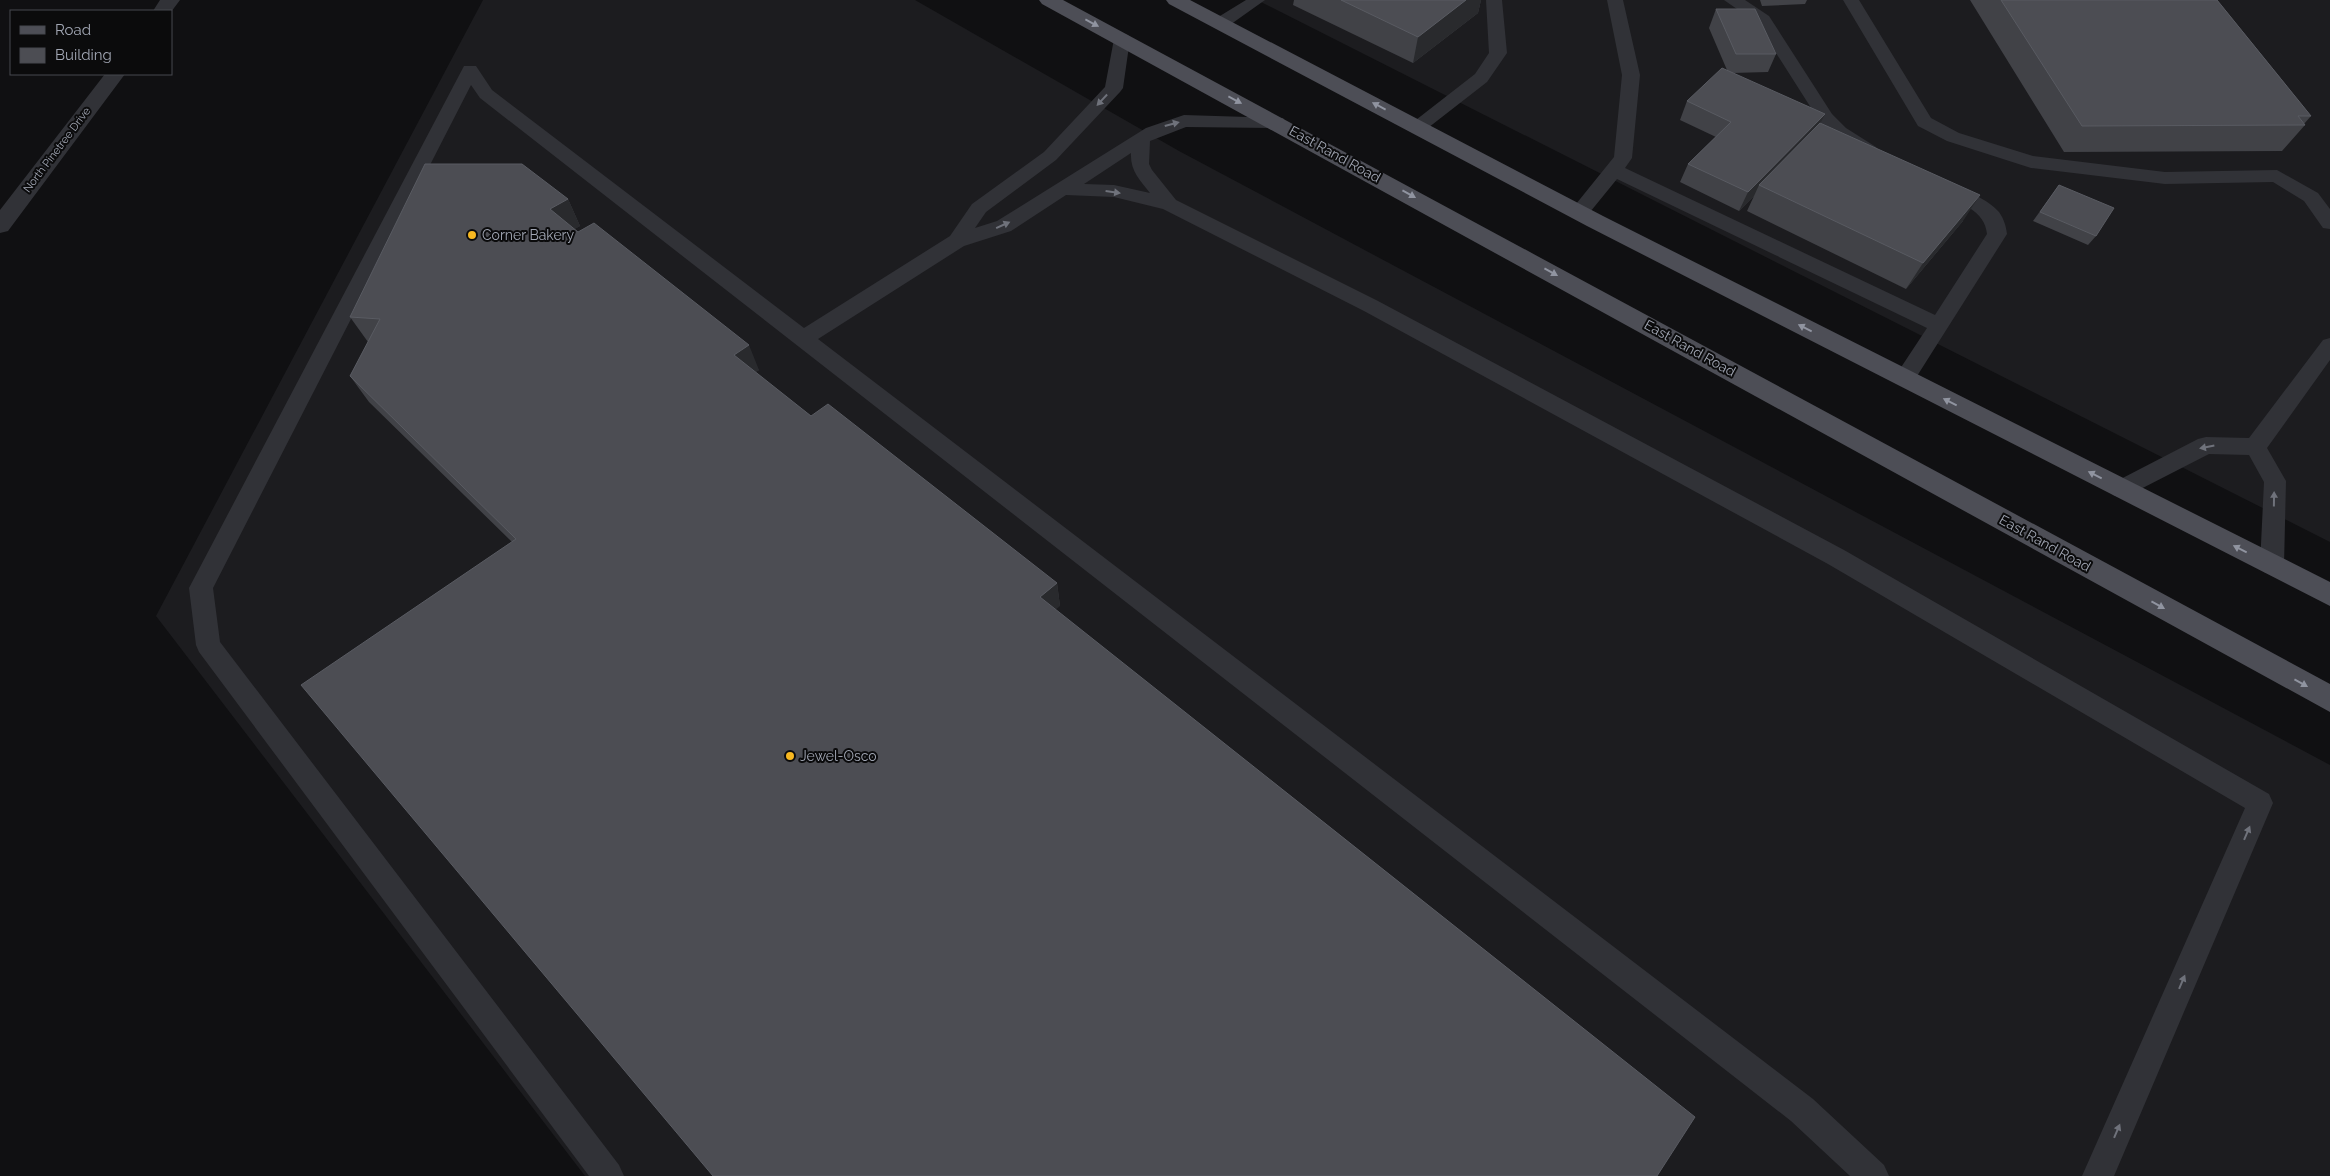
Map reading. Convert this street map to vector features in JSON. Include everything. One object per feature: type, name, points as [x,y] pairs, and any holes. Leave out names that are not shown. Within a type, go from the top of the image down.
[{"type":"main road","name":"East Rand Road","points":[[1049,0],[1277,122],[2330,700]]},
{"type":"main road","points":[[1176,0],[1579,212],[2330,595]]},
{"type":"street","name":"North Pinetree Drive","points":[[0,226],[114,75]]},
{"type":"lane","points":[[1221,23],[1257,0]]},
{"type":"lane","points":[[1418,127],[1481,78],[1498,53],[1494,0]]},
{"type":"lane","points":[[1579,212],[1623,158],[1632,75],[1615,0]]},
{"type":"lane","points":[[1732,0],[1746,7],[1762,20],[1826,118],[1859,145],[1887,160]]},
{"type":"lane","points":[[1851,0],[1924,122],[1953,137],[2031,162],[2165,178],[2277,176],[2311,197],[2330,223]]},
{"type":"lane","points":[[957,241],[979,208],[1050,156],[1114,88],[1122,39]]},
{"type":"lane","points":[[608,1176],[208,645],[200,588],[470,70],[486,94],[1794,1104],[1874,1176]]},
{"type":"lane","points":[[802,339],[957,241],[1004,226],[1152,132],[1184,121],[1277,122]]},
{"type":"lane","points":[[1141,140],[1140,164],[1143,172],[1169,204]]},
{"type":"lane","points":[[1614,170],[1939,325]]},
{"type":"lane","points":[[1905,378],[1997,234],[1997,225],[1992,214],[1929,181]]},
{"type":"lane","points":[[1065,189],[1114,192],[1169,204],[1371,306],[1828,553],[2260,803],[2098,1176]]},
{"type":"lane","points":[[2255,447],[2330,346]]},
{"type":"lane","points":[[2121,488],[2206,445],[2255,447]]},
{"type":"lane","points":[[2255,447],[2275,481],[2272,566]]},
{"type":"shaded area","points":[[483,0],[915,0],[1179,151],[2330,765],[2330,1176],[585,1176],[156,616]]},
{"type":"shaded area","points":[[1257,0],[2330,0],[2330,542]]},
{"type":"building","points":[[1341,0],[1466,0],[1418,37]]},
{"type":"building","points":[[2001,0],[2217,0],[2311,116],[2298,116],[2305,125],[2082,126]]},
{"type":"building","points":[[1716,9],[1755,9],[1776,54],[1736,54]]},
{"type":"building","points":[[1722,68],[1825,114],[1748,192],[1688,164],[1731,122],[1687,101]]},
{"type":"building","points":[[1820,123],[1980,195],[1923,263],[1759,185]]},
{"type":"building","points":[[425,164],[522,164],[568,199],[550,209],[578,232],[594,223],[749,345],[734,355],[811,416],[828,404],[1057,583],[1040,597],[1695,1117],[1657,1176],[713,1176],[301,685],[516,539],[350,376],[380,319],[350,317]]},
{"type":"building","points":[[2059,185],[2114,208],[2096,236],[2040,212]]},
{"type":"place","name":"Corner Bakery","points":[[472,235]]},
{"type":"place","name":"Jewel-Osco","points":[[790,756]]}]
